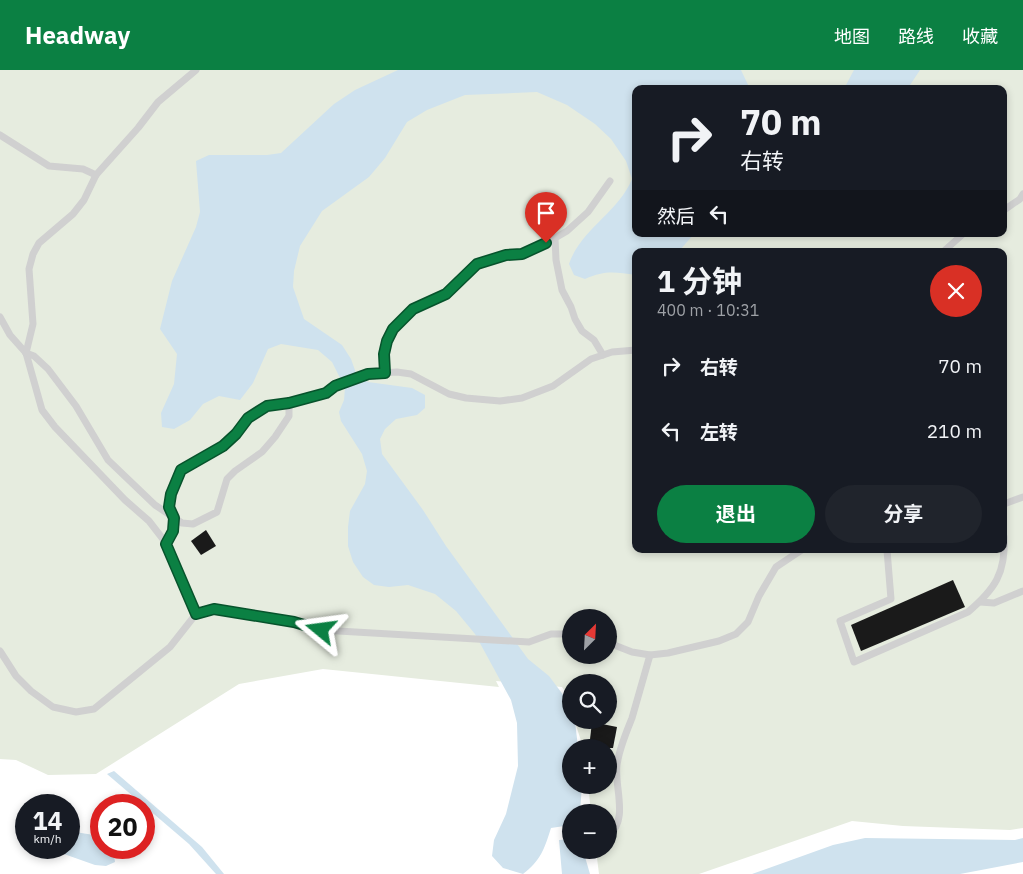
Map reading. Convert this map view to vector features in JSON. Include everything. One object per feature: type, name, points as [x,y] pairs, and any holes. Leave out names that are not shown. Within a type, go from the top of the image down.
[{"type":"lane","points":[[26,353],[33,324],[30,269],[33,254],[39,243],[73,214],[84,200],[96,175],[138,128],[158,102],[196,70]]},
{"type":"lane","points":[[0,134],[49,166],[83,169],[96,175]]},
{"type":"lane","points":[[385,373],[384,354],[387,341],[393,329],[413,309],[446,294],[477,264],[506,255],[522,254],[567,231],[588,212],[610,181]]},
{"type":"lane","points":[[1007,208],[1020,199],[1023,194]]},
{"type":"lane","points":[[947,248],[960,237]]},
{"type":"lane","points":[[555,238],[556,260],[562,290],[582,331],[594,340],[603,355]]},
{"type":"lane","points":[[0,317],[10,335],[26,353],[42,410],[55,427],[125,500],[149,521],[166,544],[196,614]]},
{"type":"lane","points":[[166,544],[173,531],[174,518],[169,507],[171,494],[181,470],[223,446],[236,434],[248,418],[267,406],[289,403],[326,393],[335,386],[368,374],[385,373],[411,374],[449,394],[466,398],[500,401],[522,398],[553,386],[591,359],[612,352],[632,350]]},
{"type":"lane","points":[[26,353],[34,356],[54,377],[76,406],[108,460],[155,505],[182,523],[193,524],[217,512],[227,479],[262,452],[275,437],[289,416],[289,403]]},
{"type":"lane","points":[[1007,503],[1023,497]]},
{"type":"lane","points":[[618,647],[650,655],[668,653],[719,641],[736,634],[748,622],[759,596],[776,567],[796,553]]},
{"type":"lane","points":[[887,553],[891,599],[840,621],[854,662],[968,612],[992,589],[1001,573],[1005,553]]},
{"type":"lane","points":[[980,602],[994,604],[1023,591]]},
{"type":"lane","points":[[0,650],[16,676],[52,707],[76,712],[94,709],[170,648],[196,614],[214,609],[294,622],[321,630],[529,642],[551,634],[562,634]]},
{"type":"lane","points":[[617,822],[620,802],[616,784],[617,766],[650,655]]},
{"type":"shaded area","points":[[0,70],[1023,70],[1023,828],[1010,830],[903,826],[852,821],[699,874],[599,874],[597,859],[617,859],[617,804],[590,804],[589,794],[617,794],[617,739],[580,739],[577,729],[617,729],[617,674],[562,674],[562,687],[496,681],[499,687],[323,669],[239,684],[96,774],[48,775],[16,760],[0,759]]},
{"type":"water","points":[[398,70],[741,70],[748,85],[632,85],[632,179],[626,161],[611,139],[595,124],[567,105],[537,92],[465,95],[427,110],[407,122],[385,158],[369,177],[322,211],[300,246],[294,271],[293,287],[304,319],[342,345],[351,359],[356,373],[368,382],[412,388],[425,395],[425,408],[417,415],[396,419],[385,429],[380,439],[382,454],[528,659],[549,676],[562,693],[562,729],[576,729],[577,739],[562,739],[562,794],[581,794],[581,804],[562,804],[562,826],[551,828],[541,854],[523,874],[503,868],[492,856],[494,840],[506,814],[518,766],[517,723],[511,700],[475,634],[456,611],[435,594],[408,585],[389,587],[374,585],[363,577],[353,562],[348,546],[350,511],[365,484],[367,471],[362,454],[341,421],[339,412],[344,400],[345,388],[332,362],[318,350],[281,344],[268,349],[253,383],[240,400],[219,396],[203,404],[190,420],[174,429],[162,427],[161,413],[174,384],[177,354],[160,329],[172,281],[196,227],[200,212],[196,161],[209,155],[267,155],[281,153],[334,104],[355,90]]},
{"type":"water","points":[[854,70],[920,70],[910,85],[846,85]]},
{"type":"water","points":[[632,179],[632,237],[691,237],[682,248],[632,248],[632,274],[610,272],[585,279],[574,275],[569,264],[575,252],[582,241],[618,202]]},
{"type":"water","points":[[114,771],[141,794],[130,794],[107,774]]},
{"type":"water","points":[[155,806],[202,847],[224,874],[216,874],[189,844],[155,815]]},
{"type":"water","points":[[80,833],[90,834],[90,859],[115,859],[115,862],[106,866],[95,865],[78,859],[80,859]]},
{"type":"water","points":[[865,838],[1015,840],[1023,838],[1023,862],[960,874],[752,874],[833,845]]},
{"type":"water","points":[[559,840],[562,840],[562,859],[586,859],[590,874],[562,874]]},
{"type":"building","points":[[206,530],[216,546],[201,555],[191,541]]},
{"type":"building","points":[[953,580],[965,607],[861,651],[851,625]]},
{"type":"building","points":[[591,729],[617,729],[615,739],[590,739]]},
{"type":"route","points":[[321,630],[294,622],[214,609],[196,614],[166,544],[173,531],[174,518],[169,507],[171,494],[181,470],[223,446],[236,434],[248,418],[267,406],[289,403],[326,393],[335,386],[368,374],[385,373],[384,354],[387,341],[400,320],[413,309],[446,294],[477,264],[491,258],[522,254],[546,243]]}]
